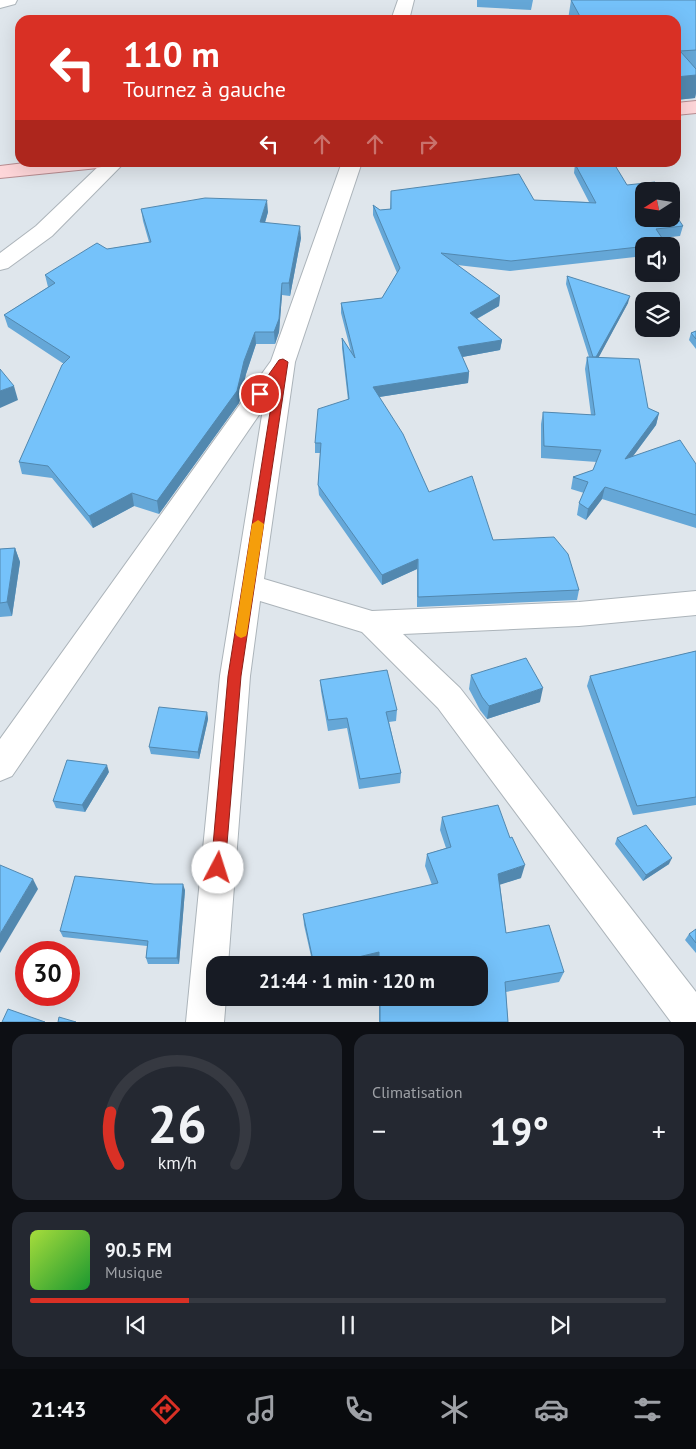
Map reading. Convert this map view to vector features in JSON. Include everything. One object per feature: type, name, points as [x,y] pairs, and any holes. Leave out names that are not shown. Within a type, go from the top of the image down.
[{"type":"main road","points":[[681,108],[696,107]]},
{"type":"main road","points":[[0,172],[49,167]]},
{"type":"street","points":[[0,3],[9,0]]},
{"type":"street","points":[[402,15],[406,0]]},
{"type":"street","points":[[0,263],[44,231],[110,167]]},
{"type":"street","points":[[205,1022],[235,676],[283,362],[350,167]]},
{"type":"street","points":[[0,766],[283,362]]},
{"type":"street","points":[[248,586],[372,623],[579,614],[696,603]]},
{"type":"street","points":[[372,623],[449,698],[695,1022]]},
{"type":"building","points":[[571,0],[696,0],[696,50],[681,51],[681,15],[579,15]]},
{"type":"building","points":[[681,52],[696,69],[696,75],[681,76]]},
{"type":"building","points":[[577,167],[616,167],[627,185],[635,184],[635,228],[665,228],[656,229],[661,237],[635,237],[635,247],[511,261],[441,253],[500,296],[470,313],[502,340],[458,347],[469,372],[373,387],[403,434],[429,492],[472,476],[493,540],[554,537],[568,554],[579,590],[418,597],[418,559],[382,575],[318,485],[321,443],[315,443],[318,409],[349,399],[342,338],[355,358],[341,303],[382,298],[400,268],[373,205],[380,210],[391,209],[391,191],[519,174],[534,200],[596,203]]},
{"type":"building","points":[[205,198],[267,200],[260,222],[300,226],[289,283],[282,283],[279,319],[274,332],[255,332],[244,361],[237,391],[157,501],[132,493],[89,516],[48,466],[19,462],[62,365],[70,357],[4,315],[55,283],[45,275],[97,243],[107,249],[151,242],[141,209]]},
{"type":"building","points":[[567,276],[630,296],[596,357],[593,357]]},
{"type":"building","points":[[696,331],[696,339],[691,333]]},
{"type":"building","points":[[587,357],[639,359],[648,408],[659,413],[625,459],[680,440],[696,464],[696,515],[605,487],[588,509],[579,503],[588,482],[573,477],[593,470],[601,450],[544,446],[543,412],[595,415]]},
{"type":"building","points":[[0,369],[14,386],[0,391]]},
{"type":"building","points":[[15,548],[7,602],[0,603],[0,549]]},
{"type":"building","points":[[696,651],[696,797],[637,806],[590,676]]},
{"type":"building","points":[[526,658],[543,688],[489,706],[482,697],[471,675]]},
{"type":"building","points":[[387,670],[397,710],[386,712],[401,773],[360,779],[347,718],[328,720],[320,680]]},
{"type":"building","points":[[159,707],[207,712],[198,752],[149,747]]},
{"type":"building","points":[[67,760],[107,765],[82,805],[53,801]]},
{"type":"building","points":[[498,805],[510,838],[512,837],[525,865],[498,874],[506,933],[549,925],[564,972],[505,982],[508,1022],[380,1022],[380,1006],[488,1006],[488,956],[379,956],[379,952],[362,956],[312,956],[303,914],[438,883],[427,854],[451,847],[442,817]]},
{"type":"building","points":[[646,825],[672,858],[646,875],[617,838]]},
{"type":"building","points":[[0,865],[33,879],[0,934]]},
{"type":"building","points":[[75,876],[154,884],[183,884],[177,958],[146,958],[148,941],[60,931]]},
{"type":"building","points":[[696,929],[696,943],[689,934]]},
{"type":"building","points":[[8,1009],[45,1022],[2,1022]]},
{"type":"building","points":[[59,1017],[76,1022],[58,1022]]},
{"type":"slow traffic","points":[[241,633],[258,524]]},
{"type":"route","points":[[218,868],[235,676],[283,362],[260,394]]}]
